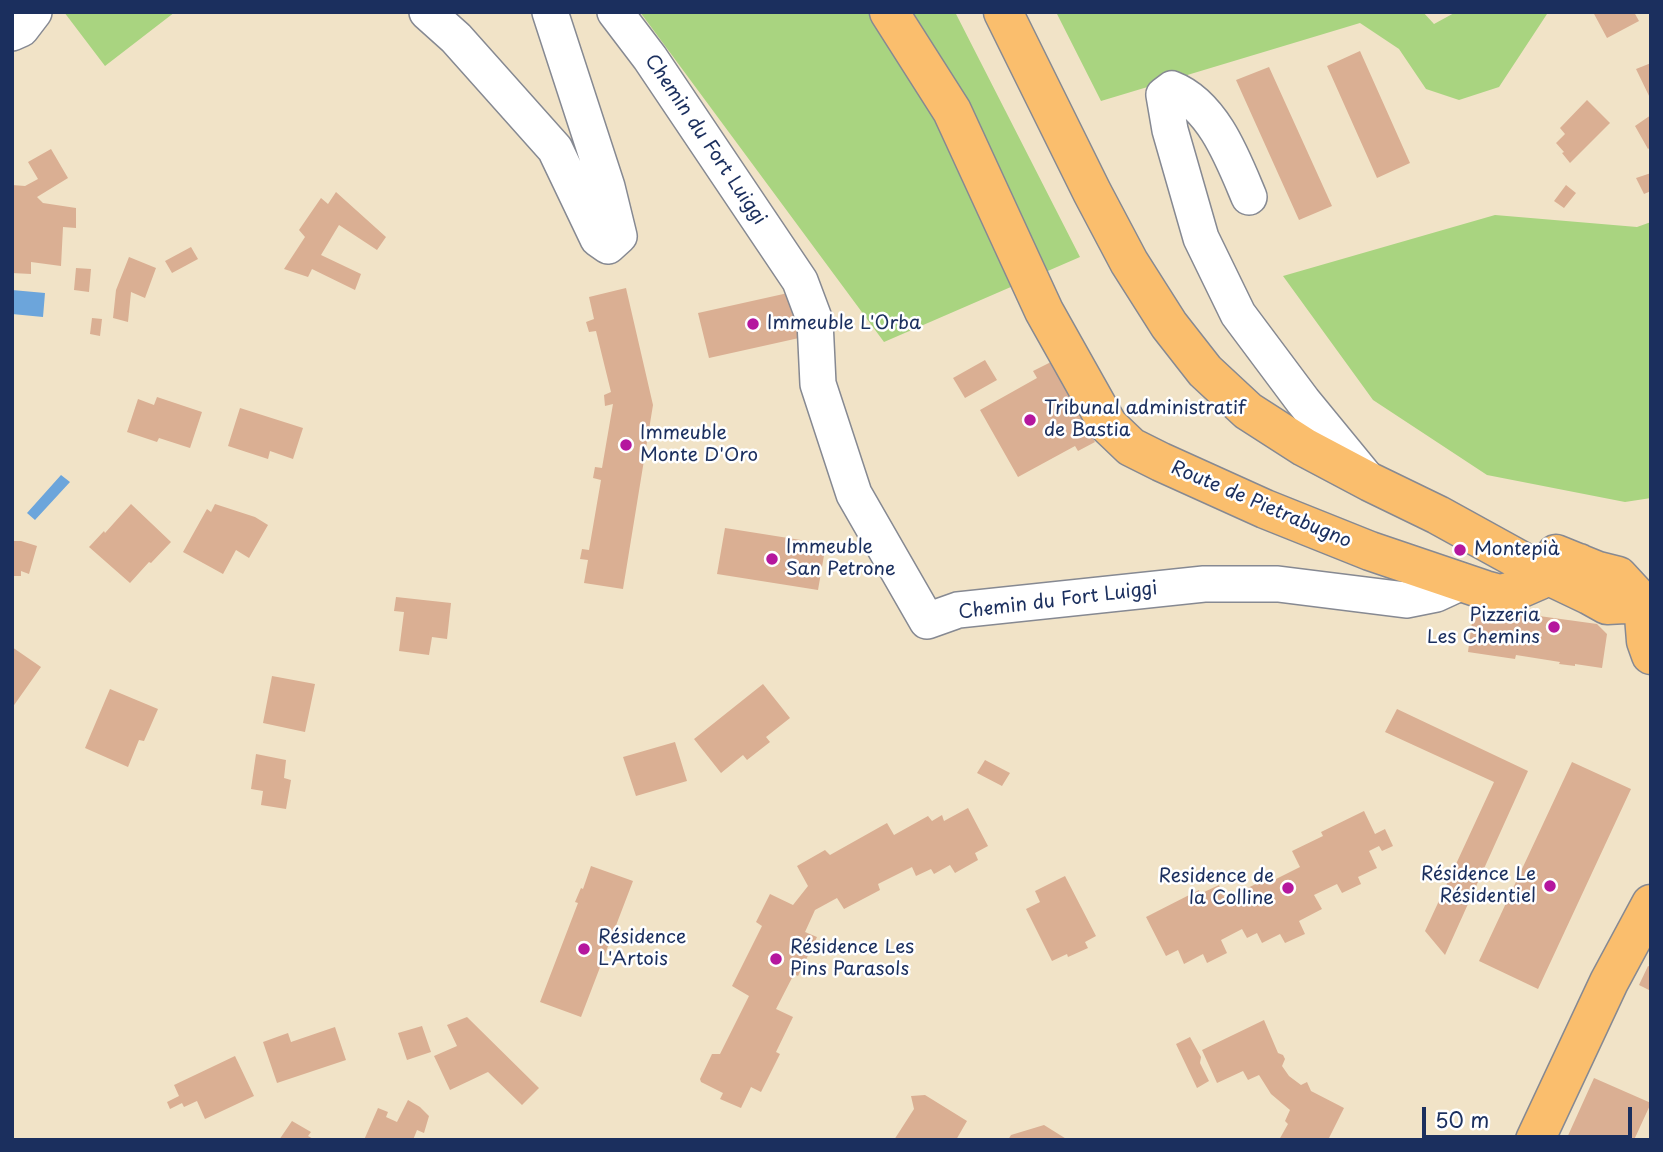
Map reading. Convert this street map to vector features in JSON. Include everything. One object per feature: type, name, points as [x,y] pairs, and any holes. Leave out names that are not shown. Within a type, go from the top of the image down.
[{"type":"main road","name":"Route de Pietrabugno","points":[[889,12],[952,111],[1044,311],[1108,425],[1131,447],[1265,509],[1370,551],[1500,594],[1517,590],[1562,569]]},
{"type":"main road","points":[[1003,12],[1129,262],[1169,326],[1205,372],[1248,411],[1304,447],[1370,482],[1438,515],[1505,534],[1562,569],[1618,576],[1647,601],[1646,641],[1651,655]]},
{"type":"main road","points":[[1535,1140],[1609,982],[1651,904]]},
{"type":"street","points":[[12,33],[21,29],[34,12]]},
{"type":"street","points":[[427,12],[456,38],[555,149],[598,239],[608,246],[619,236],[607,187],[550,12]]},
{"type":"street","name":"Chemin du Fort Luiggi","points":[[615,12],[650,58],[800,281],[816,321],[818,384],[854,494],[927,621],[958,610],[1204,584],[1278,584],[1406,600],[1436,594],[1462,582]]},
{"type":"street","points":[[1249,197],[1232,155],[1207,115],[1185,94],[1172,89],[1164,95],[1170,130],[1201,238],[1238,314],[1303,401],[1370,482]]},
{"type":"street","points":[[1282,433],[1303,401]]},
{"type":"green space","points":[[64,12],[175,12],[105,66]]},
{"type":"green space","points":[[640,12],[955,12],[1080,257],[884,342]]},
{"type":"green space","points":[[1056,12],[1423,12],[1434,24],[1456,12],[1547,14],[1499,87],[1459,100],[1426,89],[1399,49],[1360,23],[1101,101]]},
{"type":"green space","points":[[1495,215],[1637,227],[1651,222],[1651,498],[1625,502],[1487,475],[1373,400],[1283,276]]},
{"type":"water","points":[[12,290],[45,293],[43,317],[12,314]]},
{"type":"water","points":[[61,475],[70,482],[35,520],[27,513]]},
{"type":"building","points":[[1593,12],[1634,12],[1639,21],[1607,38]]},
{"type":"building","points":[[1360,51],[1410,163],[1377,178],[1327,66]]},
{"type":"building","points":[[1651,63],[1651,100],[1636,69]]},
{"type":"building","points":[[1269,67],[1332,206],[1299,220],[1236,80]]},
{"type":"building","points":[[1587,100],[1610,123],[1570,163],[1556,143],[1565,134],[1560,128]]},
{"type":"building","points":[[1651,115],[1651,147],[1648,149],[1635,126]]},
{"type":"building","points":[[51,149],[68,178],[37,197],[43,203],[76,208],[76,228],[63,227],[61,266],[31,262],[31,274],[12,273],[12,185],[25,186],[38,179],[28,162]]},
{"type":"building","points":[[1651,173],[1651,191],[1644,194],[1636,178]]},
{"type":"building","points":[[1566,185],[1576,193],[1564,208],[1554,201]]},
{"type":"building","points":[[336,192],[386,237],[377,250],[339,225],[321,255],[361,274],[355,290],[312,269],[308,277],[284,269],[305,237],[299,230],[321,198],[328,204]]},
{"type":"building","points":[[191,247],[198,259],[172,273],[165,261]]},
{"type":"building","points":[[129,257],[156,268],[145,298],[131,292],[128,322],[113,318],[116,290]]},
{"type":"building","points":[[76,268],[91,269],[89,292],[74,290]]},
{"type":"building","name":"Immeuble Monte D'Oro","points":[[626,288],[653,405],[623,589],[584,583],[588,560],[580,559],[582,549],[589,550],[601,480],[593,478],[595,467],[602,468],[613,404],[605,406],[604,395],[611,392],[596,331],[589,332],[586,322],[594,319],[589,297]]},
{"type":"building","name":"Immeuble L'Orba","points":[[797,291],[808,336],[709,358],[698,313]]},
{"type":"building","points":[[92,318],[102,319],[100,336],[90,334]]},
{"type":"building","points":[[985,360],[997,380],[965,398],[953,378]]},
{"type":"building","points":[[1051,362],[1095,442],[1078,451],[1075,446],[1018,477],[980,410],[1037,378],[1033,371]]},
{"type":"building","points":[[157,397],[202,412],[190,448],[159,438],[157,442],[127,432],[138,399],[154,405]]},
{"type":"building","points":[[240,408],[303,428],[293,459],[270,451],[268,459],[228,446]]},
{"type":"building","points":[[131,504],[171,542],[130,583],[89,547]]},
{"type":"building","points":[[215,504],[255,517],[268,525],[249,558],[236,550],[223,574],[183,552],[207,509],[211,512]]},
{"type":"building","name":"Immeuble San Petrone","points":[[725,528],[826,544],[818,590],[717,574]]},
{"type":"building","points":[[12,541],[37,546],[29,574],[21,571],[21,576],[12,576]]},
{"type":"building","points":[[396,597],[451,603],[447,639],[432,637],[429,655],[399,651],[404,612],[394,611]]},
{"type":"building","points":[[1474,607],[1597,624],[1607,634],[1602,668],[1559,664],[1560,662],[1516,655],[1515,659],[1468,652]]},
{"type":"building","points":[[12,647],[41,667],[12,708]]},
{"type":"building","points":[[272,676],[315,684],[305,732],[263,723]]},
{"type":"building","points":[[763,684],[790,718],[766,737],[770,742],[747,760],[743,755],[721,773],[694,739]]},
{"type":"building","points":[[110,689],[158,709],[144,741],[139,740],[128,767],[85,748]]},
{"type":"building","points":[[1397,709],[1528,771],[1445,955],[1425,931],[1494,782],[1385,732]]},
{"type":"building","points":[[675,742],[687,781],[636,796],[623,757]]},
{"type":"building","points":[[256,754],[286,760],[284,778],[291,780],[286,809],[261,805],[263,791],[251,789]]},
{"type":"building","points":[[985,760],[1010,773],[1002,786],[977,773]]},
{"type":"building","name":"Résidence Le Résidentiel","points":[[1572,762],[1631,789],[1538,989],[1479,961]]},
{"type":"building","name":"Résidence Les Pins Parasols","points":[[968,808],[988,846],[975,853],[978,860],[955,873],[950,865],[934,874],[931,869],[916,876],[912,867],[878,884],[880,890],[844,909],[837,898],[815,910],[805,932],[817,937],[798,976],[794,974],[776,1009],[793,1017],[776,1052],[780,1054],[761,1092],[751,1087],[741,1108],[720,1099],[723,1093],[701,1082],[712,1054],[720,1054],[749,996],[732,986],[762,926],[756,922],[770,894],[793,905],[808,886],[797,866],[825,850],[830,855],[887,823],[894,835],[928,816],[932,821],[942,815],[944,821]]},
{"type":"building","name":"Residence de la Colline","points":[[1364,811],[1375,834],[1385,829],[1393,846],[1382,851],[1379,846],[1369,851],[1377,868],[1358,877],[1361,884],[1342,893],[1337,884],[1314,895],[1322,909],[1299,921],[1305,934],[1285,943],[1280,934],[1262,943],[1257,933],[1247,938],[1242,929],[1221,940],[1227,953],[1207,963],[1203,954],[1184,964],[1178,950],[1166,956],[1146,917],[1199,890],[1200,894],[1219,885],[1225,899],[1266,879],[1268,883],[1300,867],[1292,851],[1323,836],[1321,832]]},
{"type":"building","name":"Résidence L'Artois","points":[[591,866],[633,881],[581,1017],[540,1002],[578,903],[575,902]]},
{"type":"building","points":[[1065,876],[1096,936],[1085,942],[1088,948],[1052,961],[1026,909],[1040,902],[1035,891]]},
{"type":"building","points":[[1648,966],[1651,967],[1651,991],[1639,985]]},
{"type":"building","points":[[467,1017],[539,1088],[522,1105],[488,1072],[450,1090],[434,1056],[457,1046],[447,1025]]},
{"type":"building","points":[[1264,1020],[1278,1053],[1285,1059],[1282,1066],[1289,1076],[1301,1085],[1307,1082],[1311,1091],[1344,1108],[1328,1140],[1279,1140],[1288,1124],[1285,1121],[1290,1110],[1271,1094],[1259,1075],[1248,1080],[1243,1071],[1217,1083],[1202,1050]]},
{"type":"building","points":[[422,1026],[431,1052],[407,1060],[398,1033]]},
{"type":"building","points":[[335,1027],[346,1060],[277,1083],[263,1042],[288,1033],[291,1042]]},
{"type":"building","points":[[1190,1037],[1201,1057],[1200,1063],[1209,1081],[1197,1088],[1176,1044]]},
{"type":"building","points":[[235,1056],[254,1096],[205,1119],[197,1101],[184,1107],[182,1103],[170,1109],[167,1102],[179,1096],[174,1085]]},
{"type":"building","points":[[1594,1078],[1651,1103],[1634,1140],[1566,1140]]},
{"type":"building","points":[[925,1095],[967,1121],[956,1140],[894,1140],[914,1109],[911,1096]]},
{"type":"building","points":[[408,1100],[429,1116],[424,1133],[417,1130],[413,1140],[364,1140],[378,1108],[388,1112],[386,1117],[397,1122]]},
{"type":"building","points":[[292,1121],[311,1132],[308,1136],[315,1140],[279,1140]]},
{"type":"building","points":[[1044,1125],[1068,1140],[1008,1140],[1011,1135]]},
{"type":"place","name":"Immeuble L'Orba","points":[[753,324]]},
{"type":"place","name":"Tribunal administratif de Bastia","points":[[1030,420]]},
{"type":"place","name":"Immeuble Monte D'Oro","points":[[626,445]]},
{"type":"place","name":"Montepià","points":[[1460,550]]},
{"type":"place","name":"Immeuble San Petrone","points":[[772,559]]},
{"type":"place","name":"Pizzeria Les Chemins","points":[[1554,627]]},
{"type":"place","name":"Résidence Le Résidentiel","points":[[1550,886]]},
{"type":"place","name":"Residence de la Colline","points":[[1288,888]]},
{"type":"place","name":"Résidence L'Artois","points":[[584,949]]},
{"type":"place","name":"Résidence Les Pins Parasols","points":[[776,959]]}]
